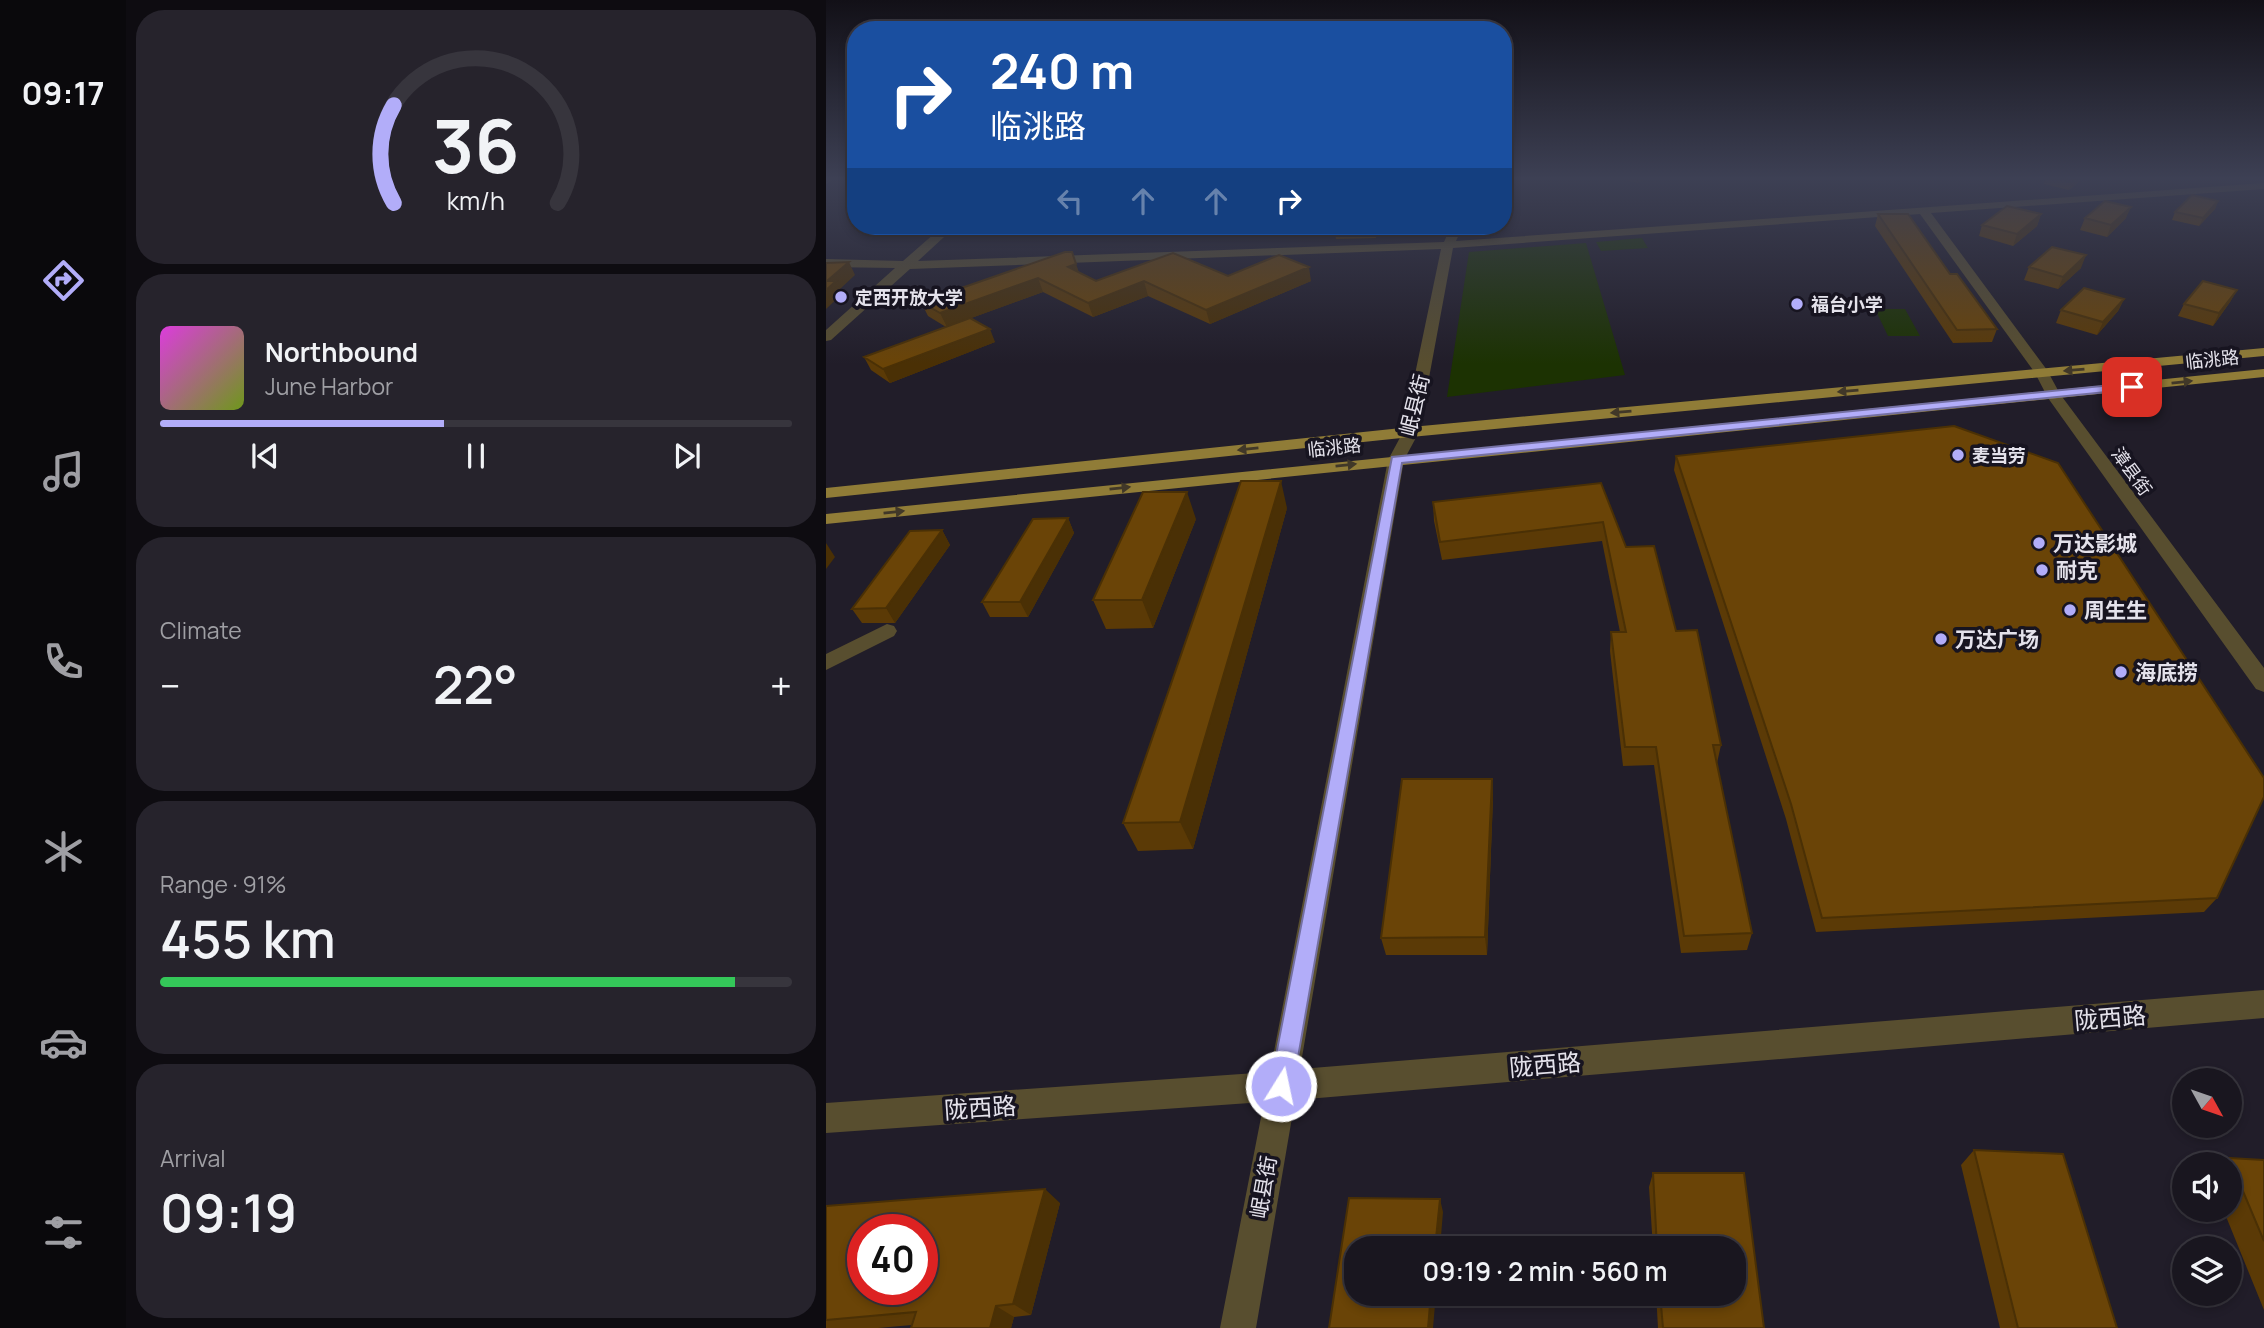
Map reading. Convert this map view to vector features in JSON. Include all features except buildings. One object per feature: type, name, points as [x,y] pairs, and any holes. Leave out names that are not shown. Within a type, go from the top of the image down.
[{"type":"main road","name":"临洮路","points":[[826,493],[1411,432],[2264,352]]},
{"type":"main road","name":"临洮路","points":[[826,519],[2264,373]]},
{"type":"street","points":[[826,337],[934,240]]},
{"type":"street","points":[[826,263],[906,265],[1362,240]]},
{"type":"street","name":"岷县街","points":[[1238,1328],[1396,460],[1411,432],[1452,240]]},
{"type":"street","name":"漳县街","points":[[1945,240],[2042,373],[2053,395],[2264,684]]},
{"type":"street","points":[[826,663],[887,631]]},
{"type":"street","name":"陇西路","points":[[826,1118],[1281,1086],[2264,1004]]},
{"type":"green space","points":[[1643,240],[1648,248],[1601,251],[1596,242]]},
{"type":"green space","points":[[1586,243],[1625,375],[1447,397],[1469,252]]},
{"type":"green space","points":[[1875,309],[1905,309],[1920,336],[1888,336]]},
{"type":"place","name":"定西开放大学","points":[[841,297]]},
{"type":"place","name":"福台小学","points":[[1797,304]]},
{"type":"place","name":"麦当劳","points":[[1958,455]]},
{"type":"place","name":"万达影城","points":[[2039,543]]},
{"type":"place","name":"耐克","points":[[2042,570]]},
{"type":"place","name":"周生生","points":[[2070,610]]},
{"type":"place","name":"万达广场","points":[[1941,639]]},
{"type":"place","name":"海底捞","points":[[2121,672]]},
{"type":"route","points":[[1281,1086],[1396,460],[2132,387]]}]
